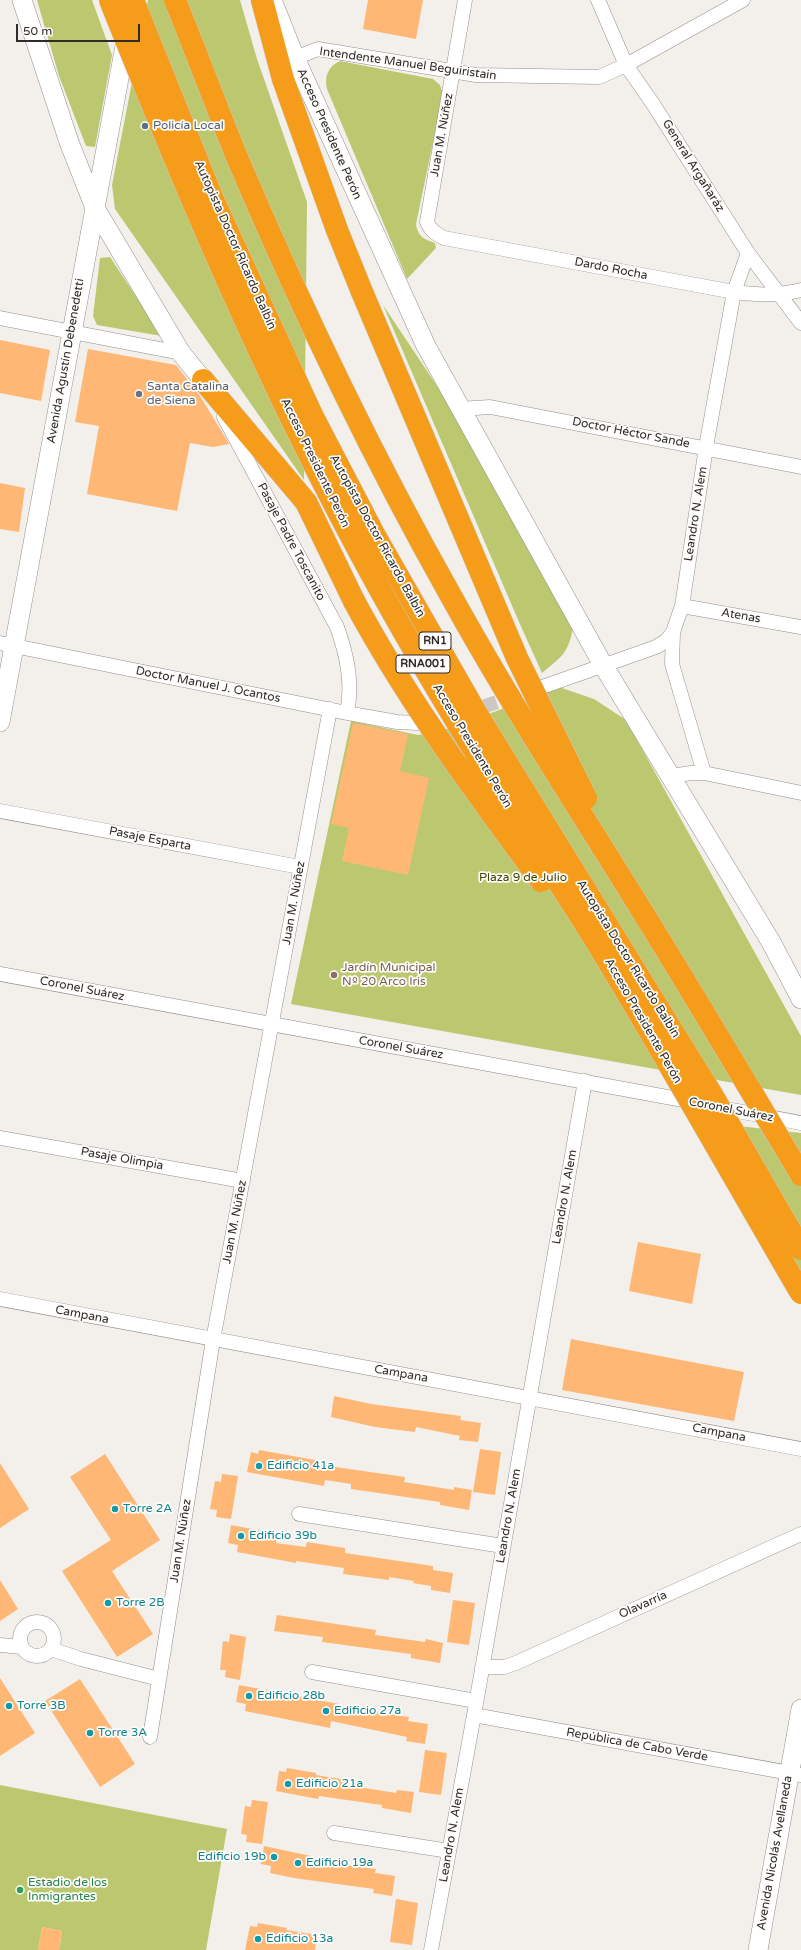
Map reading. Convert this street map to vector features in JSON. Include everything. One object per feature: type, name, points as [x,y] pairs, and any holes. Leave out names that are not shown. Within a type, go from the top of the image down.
[{"type":"highway","name":"Acceso Presidente Perón","points":[[110,0],[181,177],[227,280],[268,368],[352,538],[439,692],[494,783],[600,948],[801,1292]]},
{"type":"highway","name":"Autopista Doctor Ricardo Balbín","points":[[133,0],[215,204],[312,415],[374,536],[475,710],[711,1093],[801,1249]]},
{"type":"highway","points":[[175,0],[239,161],[264,219],[310,319],[387,477],[451,596],[576,807],[643,912],[801,1175]]},
{"type":"highway","points":[[262,0],[283,79],[337,230],[362,292],[517,658],[643,912]]},
{"type":"highway","points":[[202,380],[306,502],[354,601],[410,698],[474,791],[634,1008]]},
{"type":"main road","points":[[22,0],[69,142],[95,208],[181,353],[202,380]]},
{"type":"main road","name":"Avenida Agustín Debenedetti","points":[[0,722],[7,644],[71,332],[133,0]]},
{"type":"main road","name":"Acceso Presidente Perón","points":[[272,0],[295,58],[426,346],[603,665],[771,942],[801,999]]},
{"type":"main road","name":"Avenida Nicolás Avellaneda","points":[[758,1950],[795,1774],[801,1710]]},
{"type":"street","name":"Juan M. Núñez","points":[[427,222],[465,0]]},
{"type":"street","name":"General Argañaráz","points":[[598,0],[626,65],[653,104],[748,253],[801,323]]},
{"type":"street","name":"Intendente Manuel Beguiristain","points":[[295,58],[318,49],[453,72],[497,77],[582,78],[599,76],[626,65],[743,0]]},
{"type":"street","name":"Dardo Rocha","points":[[427,222],[436,234],[444,238],[734,292],[762,296],[780,295],[801,290]]},
{"type":"street","name":"Leandro N. Alem","points":[[704,773],[672,664],[674,632],[682,606],[706,448],[734,292],[748,253]]},
{"type":"street","points":[[0,318],[181,353]]},
{"type":"street","name":"Pasaje Padre Toscanito","points":[[202,380],[238,440],[337,627],[347,657],[350,699],[347,713]]},
{"type":"street","name":"Doctor Héctor Sande","points":[[460,409],[490,407],[801,467]]},
{"type":"street","name":"Atenas","points":[[682,606],[801,627]]},
{"type":"street","points":[[542,687],[656,647],[666,641],[674,632]]},
{"type":"street","name":"Doctor Manuel J. Ocantos","points":[[7,644],[347,713],[397,722],[417,723]]},
{"type":"street","name":"Juan M. Núñez","points":[[150,1737],[213,1340],[330,709]]},
{"type":"street","points":[[671,776],[704,773],[801,792]]},
{"type":"street","name":"Pasaje Esparta","points":[[0,811],[300,867]]},
{"type":"street","name":"Coronel Suárez","points":[[0,974],[272,1025],[585,1081],[801,1124]]},
{"type":"street","name":"Leandro N. Alem","points":[[431,1950],[474,1715],[585,1081]]},
{"type":"street","name":"Pasaje Olimpia","points":[[0,1138],[243,1180]]},
{"type":"street","name":"Campana","points":[[0,1299],[213,1340],[530,1397],[801,1449]]},
{"type":"street","points":[[299,1514],[503,1546]]},
{"type":"street","name":"Olavarría","points":[[482,1667],[504,1667],[516,1663],[801,1534]]},
{"type":"street","points":[[40,1622],[50,1627],[53,1632],[54,1644],[43,1656],[28,1654],[22,1647],[20,1638],[24,1627],[28,1624],[40,1622]]},
{"type":"street","points":[[0,1645],[22,1647]]},
{"type":"street","points":[[51,1649],[81,1659],[159,1679]]},
{"type":"street","points":[[312,1672],[476,1701]]},
{"type":"street","name":"República de Cabo Verde","points":[[474,1715],[795,1774]]},
{"type":"street","points":[[334,1833],[449,1852]]},
{"type":"green space","points":[[37,0],[92,0],[112,55],[95,147],[86,146],[59,76]]},
{"type":"green space","points":[[148,0],[240,0],[257,59],[307,202],[304,480],[115,209],[112,185]]},
{"type":"green space","points":[[340,61],[433,79],[440,85],[443,94],[416,224],[420,235],[435,243],[436,248],[407,279],[327,89],[326,80],[328,72],[332,66]]},
{"type":"green space","points":[[110,257],[162,336],[97,325],[93,316],[100,258]]},
{"type":"green space","points":[[383,305],[447,401],[573,628],[569,644],[563,654],[542,673],[519,622]]},
{"type":"green space","name":"Plaza 9 de Julio","points":[[559,687],[594,699],[626,720],[801,1036],[801,1095],[291,1004],[351,721],[418,735],[452,728]]},
{"type":"green space","points":[[694,1121],[801,1133],[801,1304]]},
{"type":"green space","points":[[0,1785],[227,1829],[206,1950],[59,1950],[62,1931],[42,1927],[38,1950],[0,1950]]},
{"type":"building","points":[[368,0],[423,0],[416,39],[363,29]]},
{"type":"building","points":[[0,340],[50,350],[41,401],[0,393]]},
{"type":"building","points":[[88,349],[176,365],[200,396],[229,444],[213,447],[190,443],[177,511],[87,494],[99,426],[75,422]]},
{"type":"building","points":[[0,483],[25,488],[19,532],[0,529]]},
{"type":"building","points":[[353,723],[408,734],[400,771],[429,778],[408,875],[342,861],[349,828],[331,824]]},
{"type":"building","points":[[638,1242],[701,1254],[692,1304],[629,1291]]},
{"type":"building","points":[[571,1339],[744,1372],[734,1421],[562,1390]]},
{"type":"building","points":[[334,1396],[371,1404],[461,1416],[460,1420],[481,1423],[478,1442],[459,1440],[460,1436],[416,1427],[415,1432],[375,1427],[331,1417]]},
{"type":"building","points":[[480,1449],[501,1452],[495,1495],[473,1492]]},
{"type":"building","points":[[259,1450],[315,1460],[314,1464],[405,1477],[404,1482],[454,1490],[454,1487],[472,1490],[469,1510],[440,1505],[440,1502],[351,1489],[351,1484],[325,1480],[324,1486],[247,1472],[251,1452],[258,1454]]},
{"type":"building","points":[[105,1454],[160,1540],[112,1571],[153,1634],[117,1657],[62,1571],[111,1540],[70,1477]]},
{"type":"building","points":[[0,1463],[29,1509],[0,1528]]},
{"type":"building","points":[[222,1474],[238,1476],[231,1519],[216,1517],[217,1510],[210,1509],[215,1481],[221,1482]]},
{"type":"building","points":[[231,1525],[278,1534],[276,1543],[306,1547],[307,1542],[345,1548],[345,1553],[433,1566],[433,1570],[453,1573],[450,1593],[431,1590],[431,1586],[413,1583],[414,1581],[389,1577],[389,1580],[343,1574],[344,1568],[296,1561],[296,1563],[237,1552],[238,1545],[228,1543]]},
{"type":"building","points":[[0,1580],[18,1609],[0,1621]]},
{"type":"building","points":[[453,1600],[475,1603],[469,1645],[447,1642]]},
{"type":"building","points":[[277,1615],[376,1630],[375,1635],[425,1642],[426,1639],[443,1643],[440,1663],[411,1658],[411,1654],[322,1642],[323,1637],[274,1631]]},
{"type":"building","points":[[230,1634],[246,1637],[240,1680],[225,1677],[226,1670],[220,1670],[223,1641],[229,1642]]},
{"type":"building","name":"Torre 3B","points":[[0,1678],[35,1733],[0,1756]]},
{"type":"building","name":"Torre 3A","points":[[80,1679],[135,1764],[100,1787],[45,1701]]},
{"type":"building","points":[[239,1685],[339,1704],[339,1707],[409,1717],[408,1721],[428,1724],[425,1744],[406,1741],[407,1737],[331,1721],[330,1728],[245,1711],[246,1704],[236,1702]]},
{"type":"building","points":[[425,1750],[447,1753],[441,1795],[419,1792]]},
{"type":"building","points":[[287,1768],[347,1780],[346,1785],[396,1793],[397,1790],[414,1792],[411,1813],[382,1808],[382,1805],[319,1796],[318,1799],[276,1791],[279,1771],[286,1772]]},
{"type":"building","points":[[252,1800],[268,1802],[262,1844],[246,1842],[247,1835],[241,1834],[245,1806],[251,1807]]},
{"type":"building","points":[[264,1846],[311,1856],[310,1860],[376,1869],[375,1873],[395,1876],[392,1896],[373,1893],[374,1889],[294,1878],[270,1873],[271,1866],[261,1864]]},
{"type":"building","points":[[396,1899],[418,1903],[412,1945],[390,1942]]},
{"type":"building","points":[[258,1923],[287,1928],[286,1930],[317,1935],[315,1950],[245,1950],[250,1926],[257,1927]]},
{"type":"building","points":[[42,1927],[62,1931],[59,1950],[38,1950]]},
{"type":"tunnel","points":[[423,723],[439,722],[540,687]]},
{"type":"place","name":"Policía Local","points":[[145,126]]},
{"type":"place","name":"Santa Catalina de Siena","points":[[139,394]]},
{"type":"place","name":"Jardín Municipal Nº 20 Arco Iris","points":[[334,975]]},
{"type":"place","name":"Edificio 41a","points":[[259,1466]]},
{"type":"place","name":"Torre 2A","points":[[115,1509]]},
{"type":"place","name":"Edificio 39b","points":[[241,1536]]},
{"type":"place","name":"Torre 2B","points":[[108,1603]]},
{"type":"place","name":"Edificio 28b","points":[[249,1696]]},
{"type":"place","name":"Torre 3B","points":[[9,1706]]},
{"type":"place","name":"Edificio 27a","points":[[326,1711]]},
{"type":"place","name":"Torre 3A","points":[[90,1733]]},
{"type":"place","name":"Edificio 21a","points":[[288,1784]]},
{"type":"place","name":"Edificio 19b","points":[[274,1857]]},
{"type":"place","name":"Edificio 19a","points":[[298,1863]]},
{"type":"place","name":"Estadio de los Inmigrantes","points":[[20,1890]]},
{"type":"place","name":"Edificio 13a","points":[[258,1939]]}]
